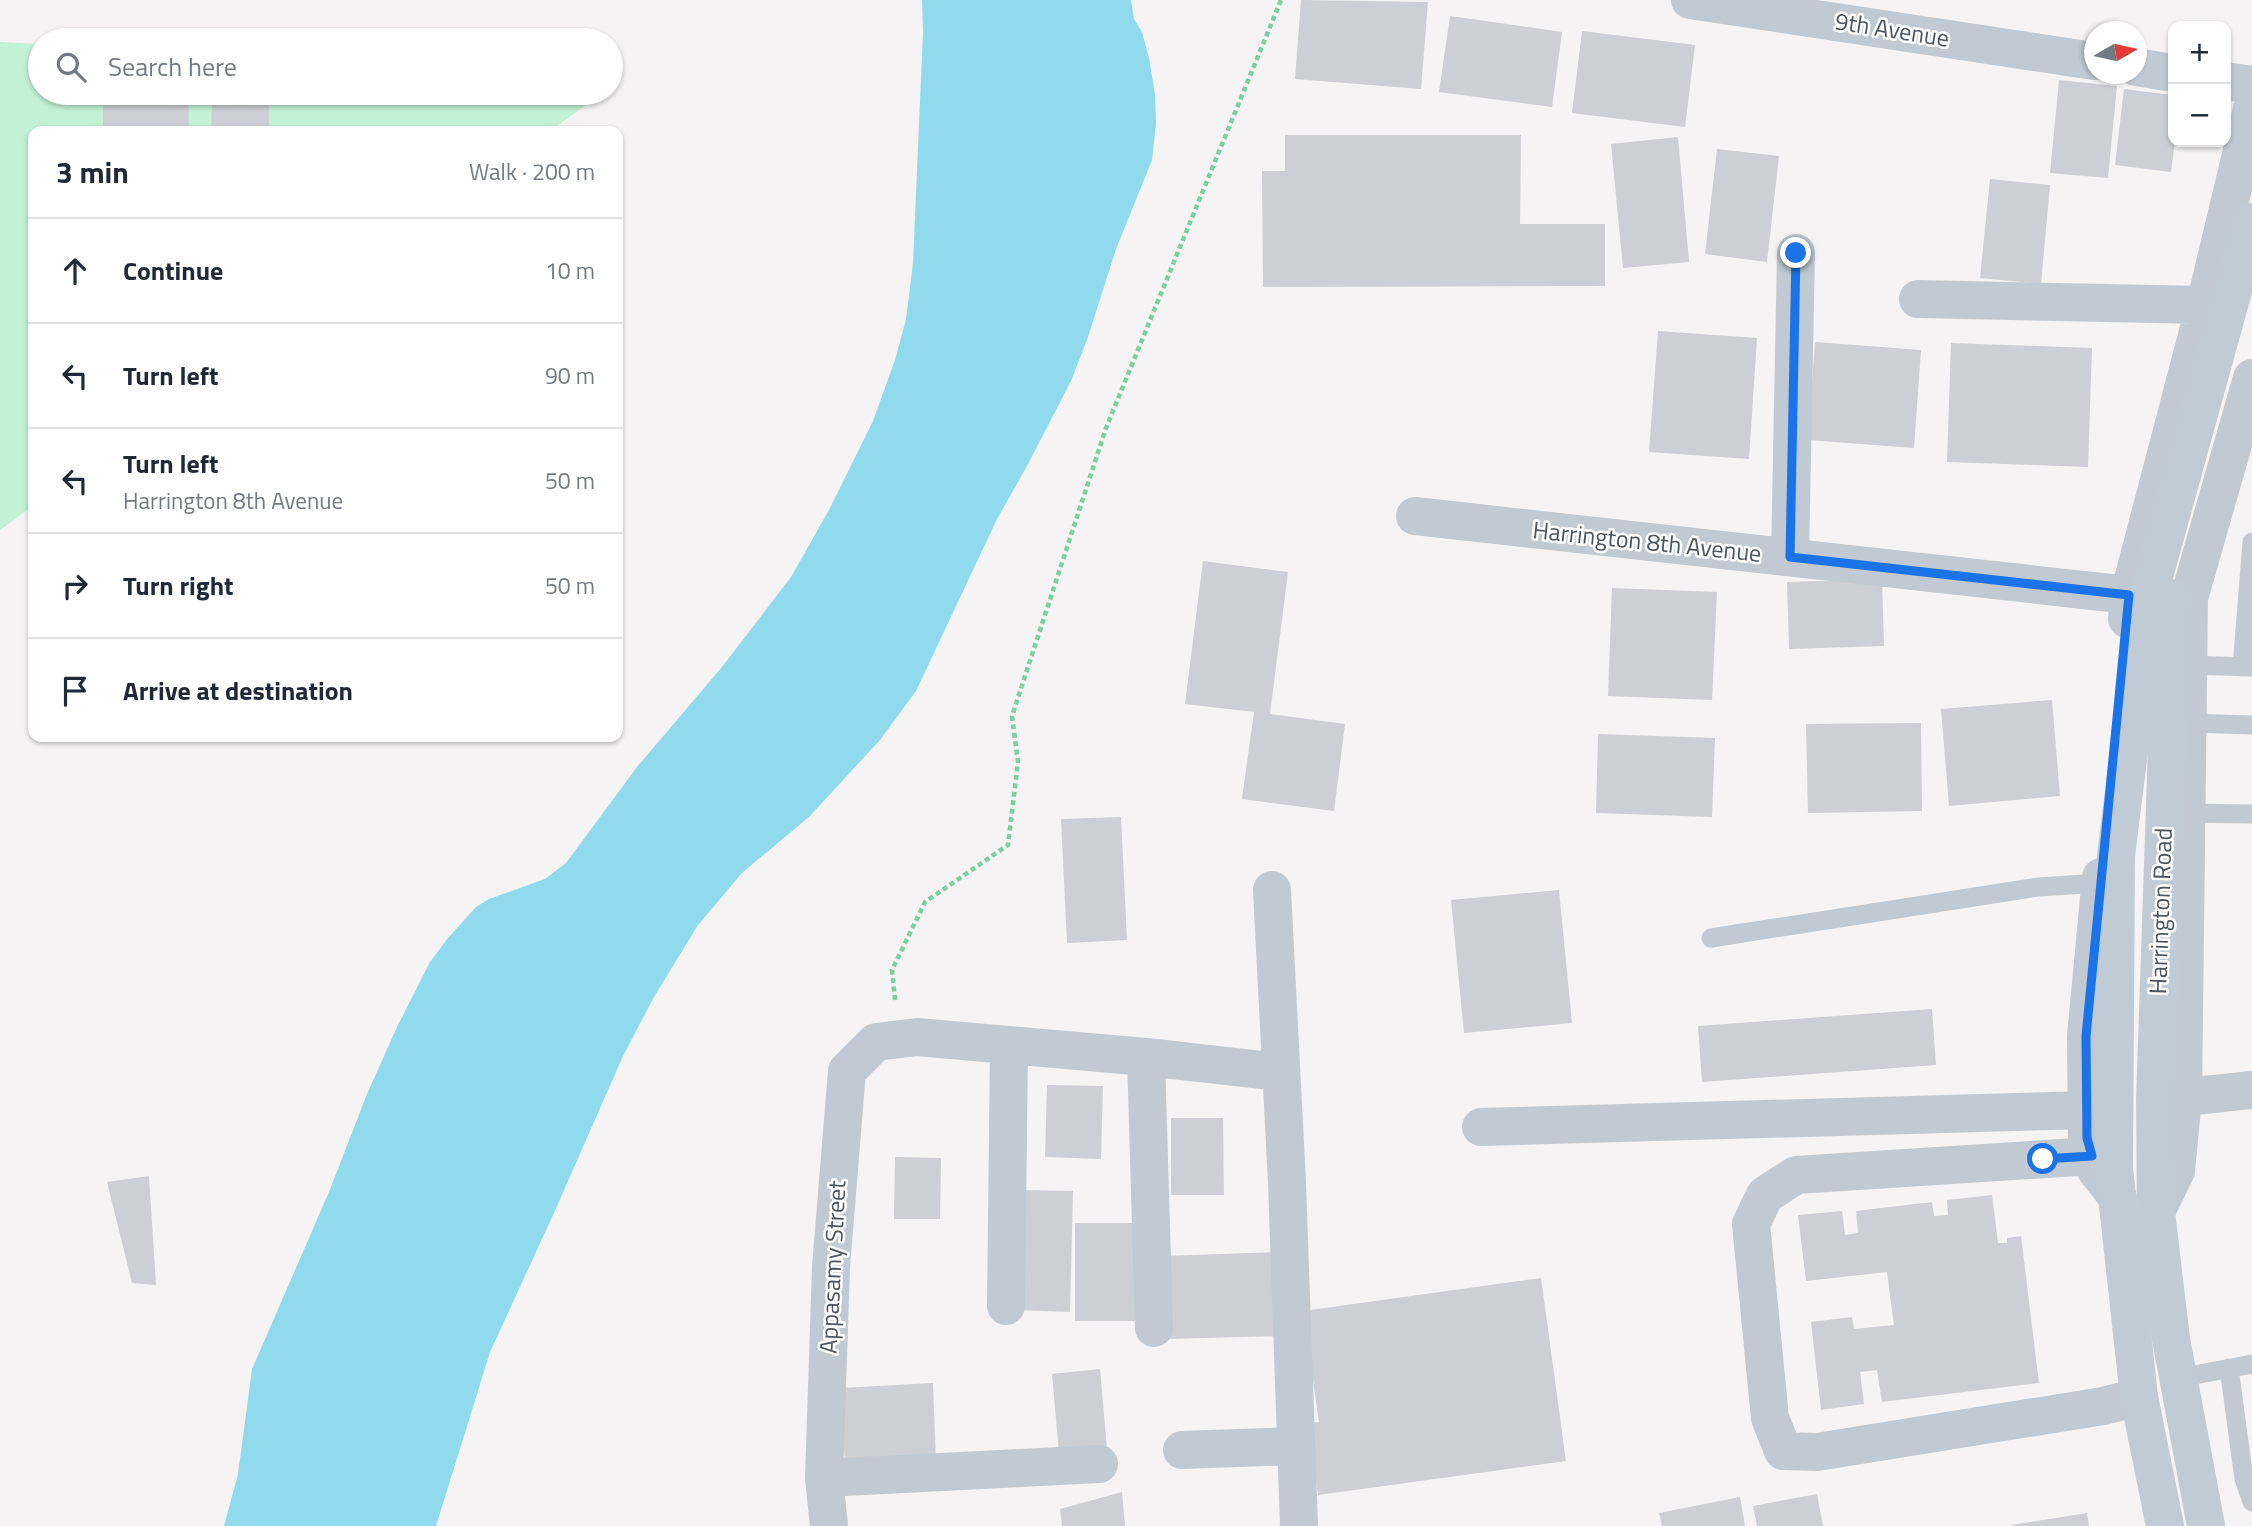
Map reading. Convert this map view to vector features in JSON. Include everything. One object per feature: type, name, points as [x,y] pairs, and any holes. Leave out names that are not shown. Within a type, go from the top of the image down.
[{"type":"street","name":"9th Avenue","points":[[1690,0],[2084,59]]},
{"type":"street","points":[[2147,69],[2168,72]]},
{"type":"street","points":[[2231,82],[2252,85]]},
{"type":"street","points":[[2118,1198],[2096,1170],[2087,1138],[2101,1108],[2086,1036],[2129,595],[2205,305],[2252,109]]},
{"type":"street","name":"Harrington Road","points":[[2165,1526],[2139,1397],[2115,1170],[2101,1108],[2116,856],[2148,598],[2252,222]]},
{"type":"street","points":[[1790,557],[1796,253]]},
{"type":"street","points":[[1918,299],[2205,305]]},
{"type":"street","name":"Harrington Road","points":[[2206,1526],[2171,1339],[2156,1212],[2169,1099],[2171,602],[2252,303]]},
{"type":"street","points":[[2252,379],[2245,427],[2189,598],[2187,813],[2169,1099],[2252,1090]]},
{"type":"street","name":"Harrington 8th Avenue","points":[[1415,516],[2129,595]]},
{"type":"street","points":[[1272,890],[1287,1184],[1299,1526]]},
{"type":"street","name":"Appasamy Street","points":[[829,1526],[824,1478],[831,1267],[847,1071],[876,1042],[916,1037],[1146,1057],[1280,1072]]},
{"type":"street","points":[[1006,1306],[1009,1046]]},
{"type":"street","points":[[1146,1057],[1154,1328]]},
{"type":"street","points":[[1481,1127],[2101,1108]]},
{"type":"street","points":[[2092,1156],[1796,1175],[1765,1195],[1751,1224],[1770,1418],[1783,1451],[1816,1452],[2103,1406],[2139,1397]]},
{"type":"street","points":[[1182,1450],[1296,1446]]},
{"type":"street","points":[[824,1478],[1099,1464]]},
{"type":"lane","points":[[2188,666],[2247,667],[2252,542]]},
{"type":"lane","points":[[2188,723],[2252,725]]},
{"type":"lane","points":[[2187,813],[2252,814]]},
{"type":"lane","points":[[1711,938],[2038,887],[2101,883]]},
{"type":"lane","points":[[2179,1378],[2252,1364]]},
{"type":"lane","points":[[2229,1368],[2244,1479],[2252,1502]]},
{"type":"path","points":[[898,1040],[892,970],[925,902],[1008,845],[1018,762],[1012,716],[1105,428],[1281,0]]},
{"type":"green space","points":[[0,42],[28,43],[28,105],[586,105],[557,126],[28,126],[28,510],[0,530]]},
{"type":"water","points":[[922,0],[1131,0],[1134,19],[1142,32],[1149,58],[1155,95],[1156,123],[1152,160],[1116,249],[1071,381],[997,519],[916,691],[880,740],[809,817],[742,873],[698,925],[654,997],[623,1056],[490,1352],[436,1526],[224,1526],[238,1474],[252,1369],[329,1192],[367,1094],[430,962],[476,907],[489,899],[545,879],[566,863],[637,767],[722,667],[791,577],[829,510],[873,421],[895,360],[906,319],[913,263]]},
{"type":"building","points":[[1301,0],[1428,2],[1421,89],[1295,79]]},
{"type":"building","points":[[1450,16],[1562,32],[1552,107],[1439,92]]},
{"type":"building","points":[[1582,31],[1695,45],[1685,127],[1572,113]]},
{"type":"building","points":[[2059,80],[2117,86],[2108,178],[2050,173]]},
{"type":"building","points":[[2124,89],[2168,94],[2168,147],[2174,147],[2171,172],[2115,165]]},
{"type":"building","points":[[103,105],[188,105],[189,126],[103,126]]},
{"type":"building","points":[[212,105],[269,105],[269,126],[211,126]]},
{"type":"building","points":[[1285,135],[1521,135],[1520,224],[1605,224],[1605,286],[1263,287],[1262,171],[1285,171]]},
{"type":"building","points":[[1678,137],[1689,262],[1623,268],[1611,144]]},
{"type":"building","points":[[1717,149],[1779,156],[1767,262],[1705,254]]},
{"type":"building","points":[[1990,179],[2050,185],[2041,284],[1980,278]]},
{"type":"building","points":[[1658,331],[1757,338],[1749,459],[1649,452]]},
{"type":"building","points":[[1815,342],[1921,350],[1914,448],[1808,440]]},
{"type":"building","points":[[1951,343],[2092,348],[2088,467],[1947,462]]},
{"type":"building","points":[[1203,561],[1288,572],[1270,714],[1345,724],[1334,811],[1242,799],[1254,712],[1185,704]]},
{"type":"building","points":[[1882,579],[1884,646],[1789,649],[1787,582]]},
{"type":"building","points":[[1612,588],[1717,592],[1712,700],[1608,696]]},
{"type":"building","points":[[2052,700],[2060,796],[1949,806],[1941,709]]},
{"type":"building","points":[[1921,723],[1922,811],[1808,813],[1806,724]]},
{"type":"building","points":[[1598,734],[1715,738],[1712,817],[1596,813]]},
{"type":"building","points":[[1121,817],[1127,940],[1067,943],[1061,819]]},
{"type":"building","points":[[1559,890],[1572,1023],[1464,1033],[1451,900]]},
{"type":"building","points":[[1932,1009],[1936,1065],[1702,1082],[1698,1026]]},
{"type":"building","points":[[1047,1085],[1103,1086],[1101,1159],[1045,1157]]},
{"type":"building","points":[[1171,1118],[1223,1118],[1224,1195],[1171,1195]]},
{"type":"building","points":[[895,1157],[941,1158],[940,1219],[894,1219]]},
{"type":"building","points":[[149,1176],[156,1285],[132,1283],[107,1182]]},
{"type":"building","points":[[1020,1190],[1073,1191],[1070,1312],[1017,1310]]},
{"type":"building","points":[[1992,1195],[1998,1243],[2007,1243],[2007,1238],[2021,1236],[2039,1383],[1882,1402],[1877,1370],[1860,1372],[1864,1404],[1821,1410],[1811,1322],[1852,1317],[1854,1329],[1894,1325],[1887,1272],[1806,1281],[1798,1215],[1842,1211],[1845,1235],[1858,1233],[1856,1211],[1932,1202],[1934,1216],[1948,1215],[1947,1200]]},
{"type":"building","points":[[1075,1223],[1141,1223],[1141,1321],[1075,1321]]},
{"type":"building","points":[[1283,1252],[1286,1336],[1165,1339],[1163,1256]]},
{"type":"building","points":[[1541,1278],[1566,1461],[1318,1495],[1308,1423],[1319,1422],[1303,1311]]},
{"type":"building","points":[[1100,1369],[1107,1449],[1059,1453],[1052,1374]]},
{"type":"building","points":[[933,1383],[936,1463],[845,1467],[841,1388]]},
{"type":"building","points":[[1122,1492],[1125,1526],[1062,1526],[1060,1509]]},
{"type":"building","points":[[1817,1494],[1823,1526],[1757,1526],[1753,1506]]},
{"type":"building","points":[[1740,1497],[1745,1526],[1662,1526],[1659,1513]]},
{"type":"building","points":[[2087,1513],[2089,1526],[2012,1526],[2012,1525]]},
{"type":"route","points":[[1796,253],[1790,557],[2129,595],[2086,1036],[2087,1138],[2092,1156],[2043,1159]]}]
